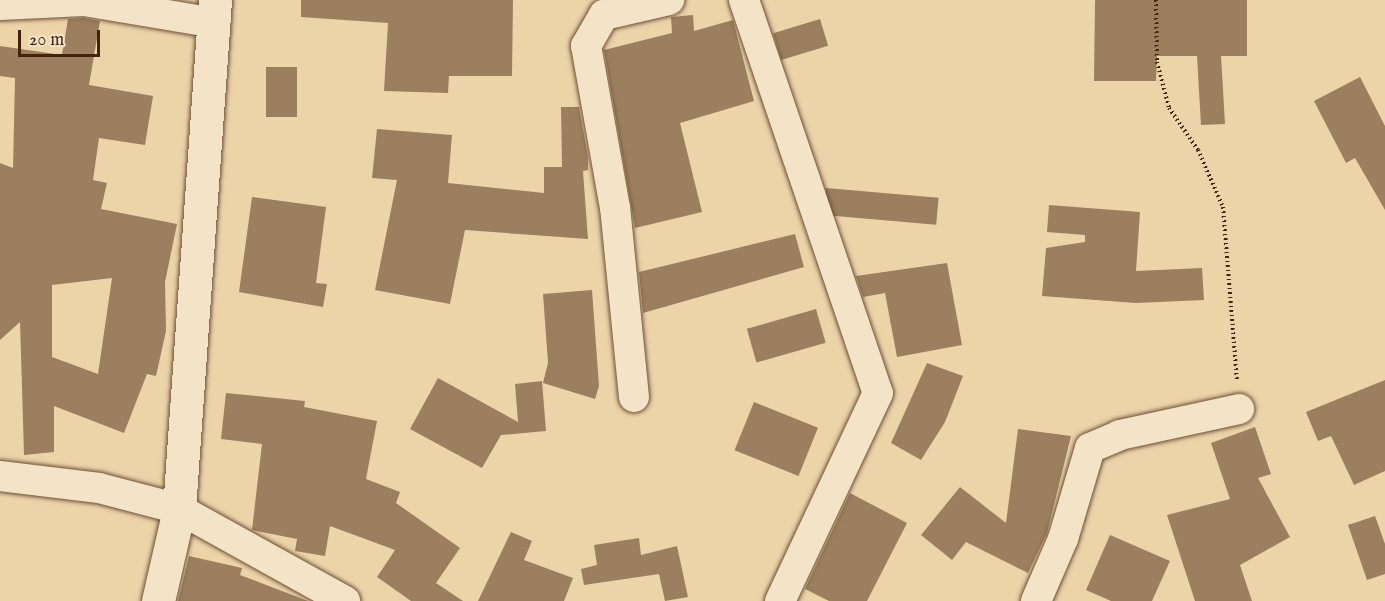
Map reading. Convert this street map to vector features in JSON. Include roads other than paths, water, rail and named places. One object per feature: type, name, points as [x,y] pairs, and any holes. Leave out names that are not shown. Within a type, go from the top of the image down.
[{"type":"street","points":[[634,397],[615,208],[586,46],[604,15],[669,0]]},
{"type":"street","points":[[744,0],[878,393],[780,601]]},
{"type":"street","points":[[0,5],[84,1],[215,12],[179,509],[158,601]]},
{"type":"street","points":[[1036,601],[1063,539],[1090,448],[1119,435],[1239,409]]},
{"type":"street","points":[[0,476],[99,488],[179,509],[345,601]]}]
